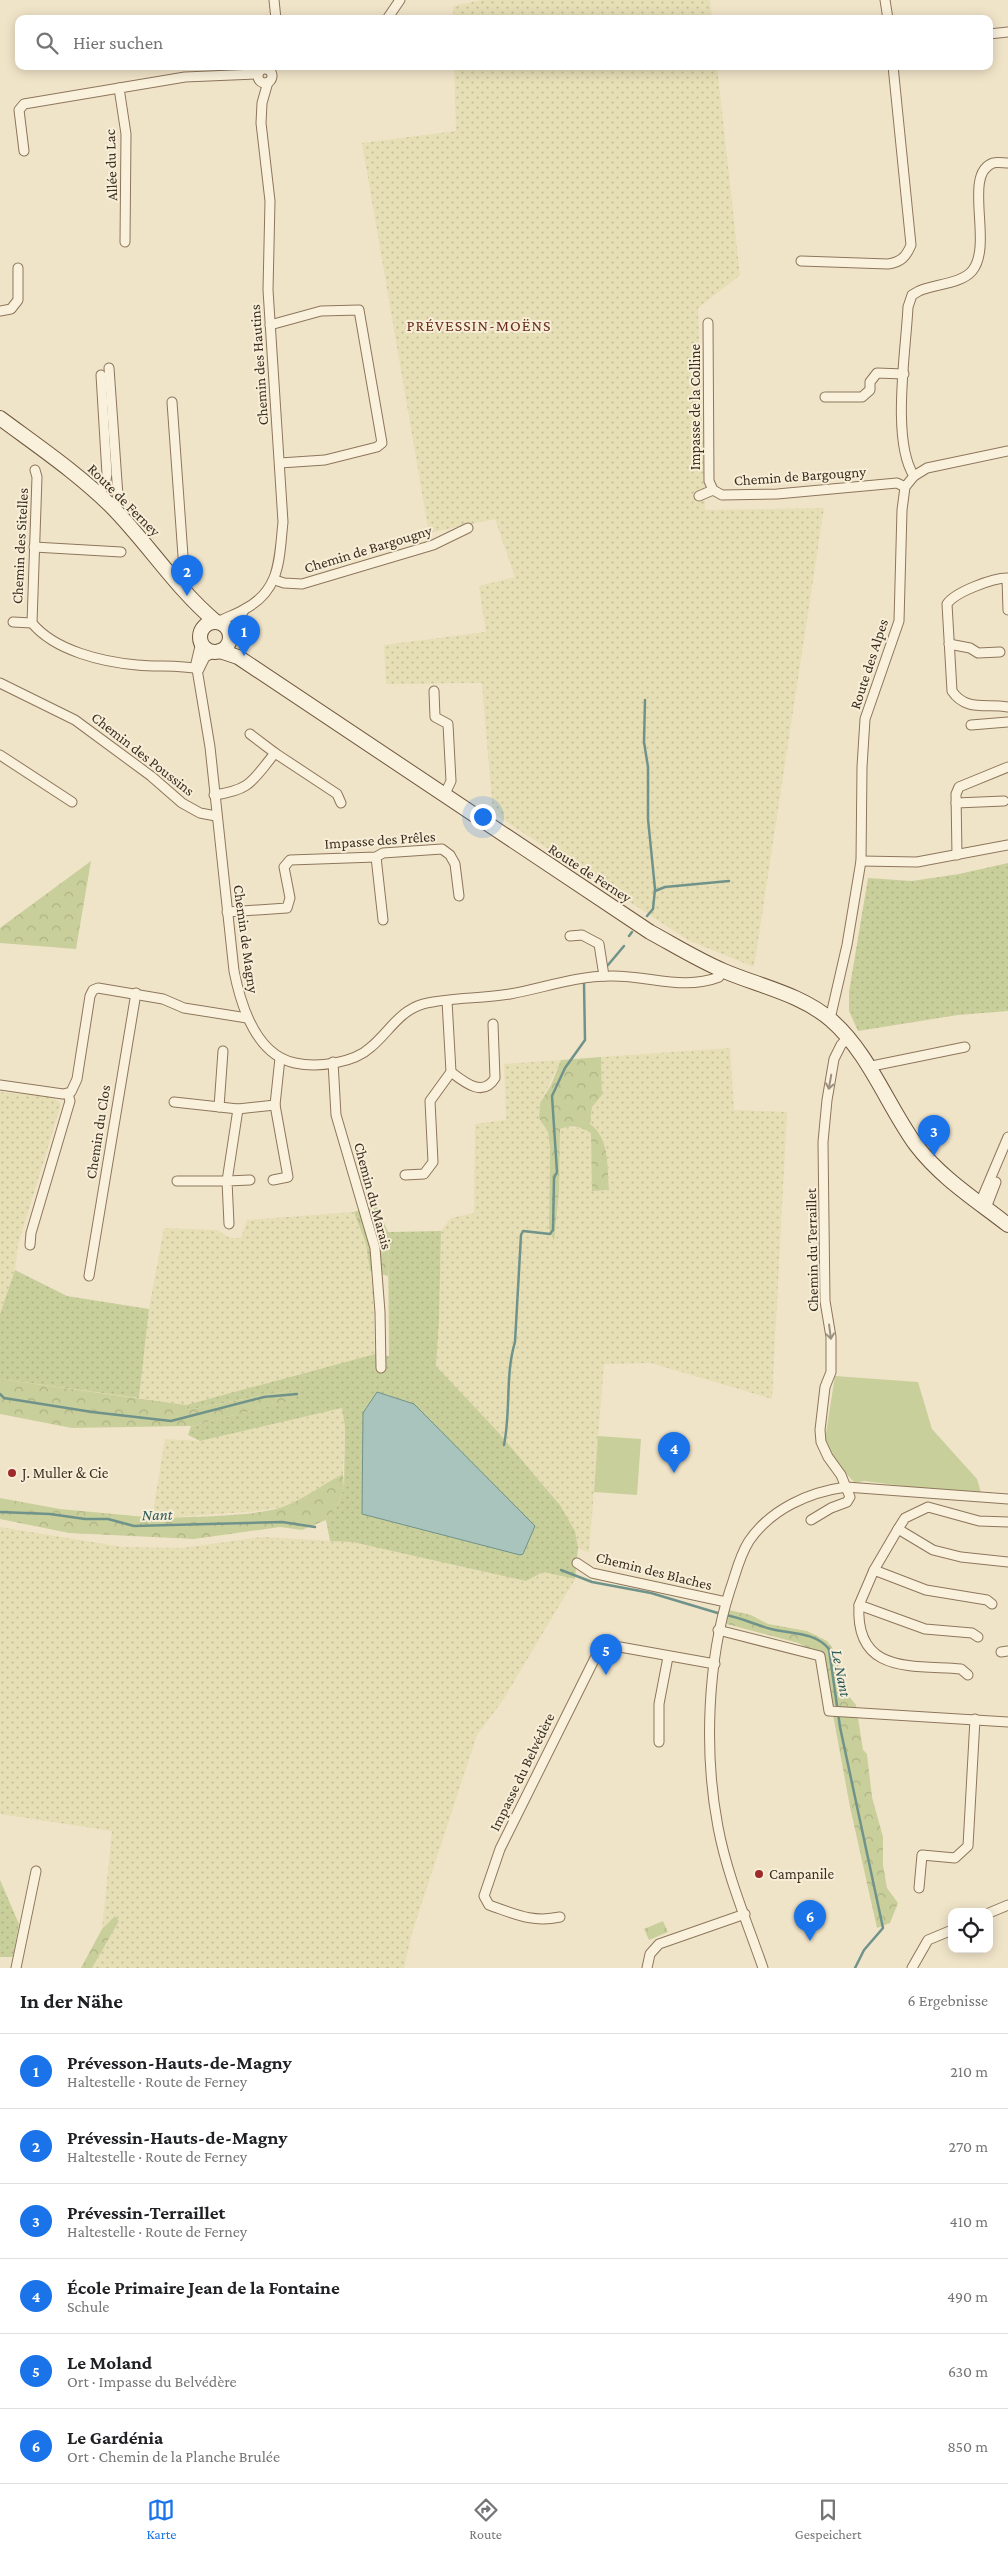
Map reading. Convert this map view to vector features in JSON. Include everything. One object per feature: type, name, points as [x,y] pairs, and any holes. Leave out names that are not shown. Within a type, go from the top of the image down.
[{"type":"main road","name":"Route de Ferney","points":[[0,418],[99,494],[177,582],[189,599],[216,622]]},
{"type":"main road","name":"Route de Ferney","points":[[189,599],[201,636]]},
{"type":"main road","points":[[216,622],[228,628],[223,645],[206,649],[201,636],[207,624],[216,622]]},
{"type":"main road","name":"Route de Ferney","points":[[223,645],[444,796],[650,932],[722,970],[799,1000],[830,1019],[847,1038],[867,1067],[916,1145],[939,1170],[1008,1225]]},
{"type":"street","points":[[274,0],[276,15]]},
{"type":"street","points":[[390,15],[400,0]]},
{"type":"street","points":[[885,0],[887,15]]},
{"type":"street","points":[[993,34],[1008,32]]},
{"type":"street","points":[[801,261],[888,264],[897,262],[909,252],[912,245],[893,70]]},
{"type":"street","points":[[24,151],[19,110],[24,104],[185,77],[265,73]]},
{"type":"street","name":"Chemin des Hautins","points":[[216,622],[244,610],[267,592],[275,580],[280,559],[283,522],[268,280],[271,222],[261,123],[265,73]]},
{"type":"street","name":"Allée du Lac","points":[[119,88],[126,134],[125,242]]},
{"type":"street","points":[[914,476],[909,467],[901,428],[908,307],[912,295],[932,285],[964,277],[972,272],[982,247],[978,182],[982,171],[992,164],[1008,163]]},
{"type":"street","points":[[0,310],[11,309],[18,300],[18,268]]},
{"type":"street","points":[[270,325],[321,312],[359,310],[382,443],[377,447],[337,458],[280,463]]},
{"type":"street","name":"Impasse de la Colline","points":[[708,323],[709,481],[713,490]]},
{"type":"street","points":[[109,368],[118,496],[113,508]]},
{"type":"street","points":[[825,397],[862,396],[870,390],[870,382],[877,373],[904,374]]},
{"type":"street","points":[[99,494],[106,484],[101,375]]},
{"type":"street","points":[[172,402],[184,570],[177,582]]},
{"type":"street","points":[[905,487],[914,476],[927,468],[1008,451]]},
{"type":"street","name":"Chemin des Sitelles","points":[[35,470],[37,477],[32,623],[38,630],[63,646],[111,662],[199,669]]},
{"type":"street","name":"Chemin de Bargougny","points":[[698,496],[713,490],[722,495],[777,494],[897,483],[905,487]]},
{"type":"street","name":"Route des Alpes","points":[[830,1019],[847,944],[861,861],[861,794],[865,719],[899,621],[902,510],[905,487]]},
{"type":"street","name":"Chemin de Bargougny","points":[[275,580],[284,583],[302,584],[434,545],[468,528]]},
{"type":"street","points":[[34,547],[121,552]]},
{"type":"street","points":[[1008,610],[1007,578],[997,578],[950,599],[947,604],[952,691],[957,699],[973,706],[1008,707]]},
{"type":"street","name":"Chemin des Hautins","points":[[223,645],[244,610]]},
{"type":"street","name":"Chemin des Sitelles","points":[[13,622],[32,623]]},
{"type":"street","name":"Chemin de Magny","points":[[201,636],[196,658],[210,746],[216,816],[237,986],[247,1018],[267,1048],[280,1058]]},
{"type":"street","points":[[949,644],[970,648],[978,653],[1000,652]]},
{"type":"street","points":[[199,669],[206,657],[223,645]]},
{"type":"street","name":"Chemin des Poussins","points":[[0,683],[75,720],[151,776],[182,803],[200,813],[216,816]]},
{"type":"street","points":[[434,691],[435,718],[448,724],[451,781],[444,796]]},
{"type":"street","points":[[971,725],[1008,722]]},
{"type":"street","points":[[250,734],[337,794],[341,803]]},
{"type":"street","points":[[214,796],[237,792],[248,785],[275,753]]},
{"type":"street","points":[[0,755],[72,802]]},
{"type":"street","points":[[957,855],[956,802],[959,787],[967,782],[1008,767]]},
{"type":"street","points":[[956,802],[1004,801]]},
{"type":"street","points":[[861,861],[917,862],[1008,845]]},
{"type":"street","name":"Impasse des Prêles","points":[[227,912],[287,908],[290,898],[284,867],[290,860],[376,857],[382,853],[442,848],[450,855],[455,864],[460,896]]},
{"type":"street","points":[[376,857],[383,920]]},
{"type":"street","points":[[570,936],[582,935],[598,944],[604,976]]},
{"type":"street","points":[[273,1180],[288,1177],[275,1105],[280,1058],[311,1065],[352,1057],[369,1050],[400,1016],[412,1008],[433,1002],[508,994],[577,978],[604,976],[641,978],[684,985],[705,982],[719,977],[722,970]]},
{"type":"street","name":"Chemin du Clos","points":[[30,1245],[31,1233],[70,1100],[68,1094],[75,1086],[77,1079],[86,1010],[93,990],[107,988],[136,993],[163,999],[184,1008],[247,1018]]},
{"type":"street","name":"Chemin du Clos","points":[[89,1276],[136,993]]},
{"type":"street","points":[[404,1175],[424,1174],[433,1162],[430,1101],[450,1072],[447,1001]]},
{"type":"street","points":[[450,1072],[470,1086],[481,1088],[492,1084],[495,1078],[493,1024]]},
{"type":"street","name":"Chemin du Terraillet","points":[[846,1487],[821,1442],[820,1430],[825,1387],[831,1372],[831,1336],[825,1301],[824,1142],[827,1100],[834,1059],[847,1038]]},
{"type":"street","points":[[867,1067],[965,1047]]},
{"type":"street","points":[[219,1107],[223,1051]]},
{"type":"street","name":"Chemin du Marais","points":[[333,1062],[336,1115],[375,1248],[380,1312],[381,1368]]},
{"type":"street","points":[[0,1085],[68,1094]]},
{"type":"street","points":[[174,1102],[238,1109],[275,1105]]},
{"type":"street","points":[[229,1224],[227,1181],[238,1109]]},
{"type":"street","points":[[983,1206],[1008,1137]]},
{"type":"street","points":[[983,1206],[1008,1153]]},
{"type":"street","points":[[177,1181],[250,1180]]},
{"type":"street","points":[[763,1968],[722,1848],[714,1804],[711,1751],[718,1630],[738,1560],[750,1540],[769,1521],[789,1506],[810,1494],[846,1487],[1008,1499]]},
{"type":"street","points":[[811,1520],[831,1508],[847,1502],[850,1497],[846,1487]]},
{"type":"street","points":[[968,1675],[961,1669],[893,1664],[878,1656],[862,1638],[858,1620],[859,1605],[874,1570],[905,1518],[928,1507],[979,1521],[1008,1522]]},
{"type":"street","points":[[898,1529],[910,1538],[933,1550],[961,1557],[1008,1562]]},
{"type":"street","name":"Chemin des Blaches","points":[[578,1563],[592,1573],[725,1605]]},
{"type":"street","points":[[874,1570],[926,1590],[988,1600],[992,1604]]},
{"type":"street","points":[[859,1605],[925,1629],[972,1634],[978,1637]]},
{"type":"street","points":[[718,1630],[820,1656],[829,1712],[1008,1722]]},
{"type":"street","name":"Impasse du Belvédère","points":[[560,1917],[536,1920],[489,1905],[484,1896],[485,1888],[500,1849],[587,1673],[601,1651],[620,1647],[715,1664]]},
{"type":"street","points":[[659,1742],[659,1704],[668,1656]]},
{"type":"street","points":[[919,1888],[922,1855],[956,1858],[968,1846],[976,1719]]},
{"type":"street","points":[[16,1968],[36,1871]]},
{"type":"street","points":[[993,1911],[1008,1905]]},
{"type":"street","points":[[647,1968],[654,1948],[659,1944],[745,1914]]},
{"type":"street","points":[[912,1968],[928,1940],[948,1932]]},
{"type":"shaded area","points":[[482,0],[710,0],[712,15],[453,15],[453,6]]},
{"type":"shaded area","points":[[454,70],[717,70],[740,275],[698,308],[705,510],[824,508],[754,967],[688,940],[493,813],[482,683],[386,684],[384,645],[486,632],[479,586],[515,577],[495,519],[429,533],[362,143],[456,131]]},
{"type":"shaded area","points":[[730,1048],[734,1110],[787,1112],[772,1399],[651,1363],[604,1364],[589,1553],[578,1548],[575,1531],[560,1505],[436,1366],[441,1231],[451,1218],[474,1213],[475,1124],[506,1120],[504,1064],[561,1060],[540,1103],[539,1118],[548,1132],[550,1149],[549,1229],[554,1240],[559,1192],[560,1129],[565,1127],[582,1128],[591,1133],[593,1191],[609,1190],[590,1124],[592,1107],[602,1095],[601,1057]]},
{"type":"shaded area","points":[[0,1092],[53,1097],[61,1104],[18,1245],[15,1270],[0,1314]]},
{"type":"shaded area","points":[[354,1212],[366,1244],[373,1291],[375,1354],[186,1405],[139,1398],[149,1309],[164,1228],[217,1230],[230,1238],[241,1238],[247,1220]]},
{"type":"shaded area","points":[[342,1408],[345,1427],[343,1474],[311,1494],[283,1507],[258,1511],[162,1518],[153,1512],[165,1439],[200,1441]]},
{"type":"shaded area","points":[[0,1527],[123,1547],[182,1548],[262,1537],[352,1542],[525,1581],[543,1572],[575,1579],[503,1700],[477,1735],[412,1933],[404,1968],[92,1968],[119,1921],[115,1916],[102,1929],[112,1831],[0,1814]]},
{"type":"green space","points":[[91,861],[76,949],[0,943],[0,928]]},
{"type":"green space","points":[[1008,863],[1008,1011],[958,1015],[858,1031],[849,1011],[849,992],[868,878],[912,881],[959,874]]},
{"type":"green space","points":[[601,1057],[602,1095],[592,1107],[590,1124],[601,1137],[604,1145],[609,1190],[592,1191],[591,1133],[576,1127],[560,1129],[559,1192],[554,1241],[549,1229],[550,1149],[548,1132],[539,1118],[540,1103],[551,1085],[561,1060]]},
{"type":"green space","points":[[376,1205],[388,1232],[388,1276],[370,1271],[366,1244],[354,1212]]},
{"type":"green space","points":[[441,1231],[436,1366],[498,1432],[560,1505],[575,1531],[578,1548],[575,1579],[543,1572],[526,1581],[352,1542],[330,1541],[326,1520],[336,1508],[344,1488],[345,1427],[342,1408],[200,1441],[188,1435],[191,1426],[294,1400],[292,1390],[187,1410],[186,1405],[375,1354],[389,1356],[388,1232]]},
{"type":"green space","points":[[15,1270],[67,1296],[149,1309],[139,1398],[0,1379],[0,1314]]},
{"type":"green space","points":[[835,1376],[918,1382],[932,1429],[977,1479],[982,1496],[864,1481],[855,1483],[835,1462],[825,1439]]},
{"type":"green space","points":[[0,1379],[186,1405],[187,1410],[292,1390],[295,1400],[191,1426],[72,1428],[0,1414]]},
{"type":"green space","points":[[598,1436],[641,1439],[637,1495],[594,1492]]},
{"type":"green space","points":[[343,1474],[344,1488],[336,1508],[326,1520],[302,1530],[280,1527],[194,1539],[69,1533],[0,1519],[0,1498],[60,1509],[146,1517],[153,1512],[162,1518],[259,1512],[273,1510],[293,1503]]},
{"type":"green space","points":[[729,1610],[751,1615],[768,1624],[807,1631],[827,1641],[834,1650],[848,1695],[856,1705],[863,1750],[867,1754],[872,1797],[883,1837],[883,1865],[887,1888],[898,1903],[890,1923],[877,1928],[850,1807],[822,1655],[798,1643],[727,1624],[725,1621]]},
{"type":"green space","points":[[0,1880],[19,1924],[13,1957],[0,1957]]},
{"type":"green space","points":[[115,1916],[119,1921],[92,1968],[81,1968],[102,1929]]},
{"type":"green space","points":[[663,1921],[668,1932],[649,1940],[644,1929]]},
{"type":"water","points":[[377,1392],[414,1404],[535,1526],[523,1554],[520,1555],[362,1514],[363,1413]]},
{"type":"waterway","points":[[645,700],[644,742],[648,767],[648,819],[655,889],[653,909],[647,916]]},
{"type":"waterway","points":[[655,891],[665,887],[729,881]]},
{"type":"waterway","points":[[629,936],[632,932]]},
{"type":"waterway","points":[[608,965],[624,946]]},
{"type":"waterway","points":[[504,1445],[510,1367],[515,1342],[521,1235],[523,1231],[550,1234],[553,1230],[554,1178],[557,1172],[552,1096],[565,1068],[585,1040],[584,983]]},
{"type":"waterway","name":"Nant","points":[[0,1394],[4,1398],[92,1412],[171,1421],[264,1397],[297,1394]]},
{"type":"waterway","name":"Nant","points":[[0,1512],[108,1519],[134,1526],[282,1522],[315,1527]]},
{"type":"waterway","name":"Le Nant","points":[[561,1570],[592,1582],[651,1593],[721,1614]]},
{"type":"waterway","name":"Le Nant","points":[[726,1615],[771,1629],[817,1639],[829,1649],[840,1727],[883,1928],[864,1950],[855,1968]]},
{"type":"place","name":"Prévessin-Hauts-de-Magny","points":[[187,596]]},
{"type":"place","name":"Prévesson-Hauts-de-Magny","points":[[244,656]]},
{"type":"place","name":"Prévessin-Terraillet","points":[[934,1156]]},
{"type":"place","name":"J. Muller & Cie","points":[[12,1473]]},
{"type":"place","name":"École Primaire Jean de la Fontaine","points":[[674,1473]]},
{"type":"place","name":"Le Moland","points":[[606,1675]]},
{"type":"place","name":"Campanile","points":[[759,1874]]},
{"type":"place","name":"Le Gardénia","points":[[810,1941]]},
{"type":"district","name":"PRÉVESSIN-MOËNS","points":[[479,325]]}]
